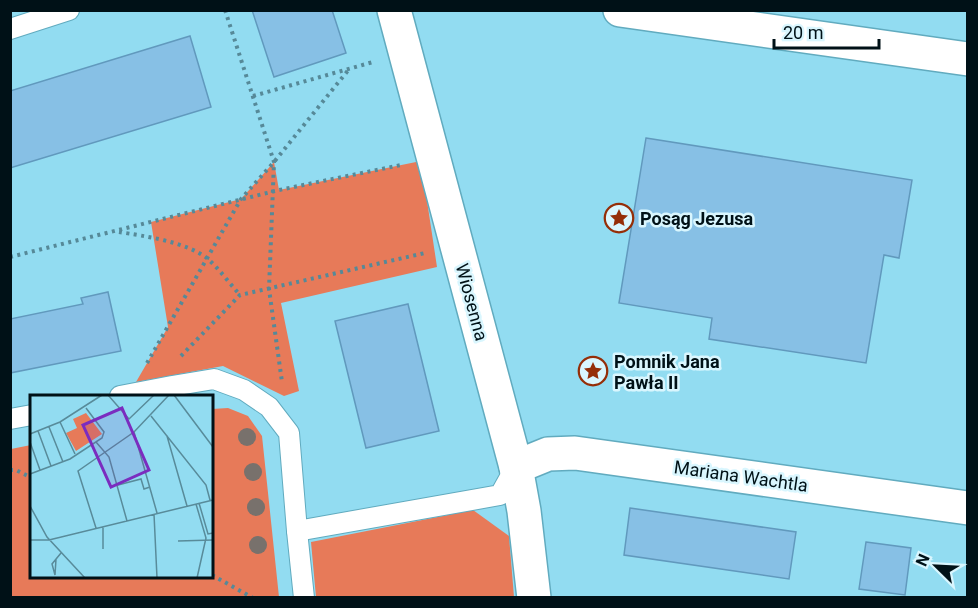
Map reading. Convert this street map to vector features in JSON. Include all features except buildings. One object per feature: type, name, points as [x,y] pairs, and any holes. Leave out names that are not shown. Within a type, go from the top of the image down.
[{"type":"street","name":"Wiosenna","points":[[394,10],[516,467],[524,511],[534,597]]},
{"type":"street","points":[[620,10],[968,59]]},
{"type":"street","name":"Mariana Wachtla","points":[[516,467],[548,454],[575,453],[968,508]]},
{"type":"lane","points":[[10,29],[69,10]]},
{"type":"lane","points":[[132,394],[214,379],[244,390],[269,407],[289,433],[304,597]]},
{"type":"lane","points":[[10,419],[30,415]]},
{"type":"lane","points":[[297,531],[500,495],[516,467]]},
{"type":"path","points":[[225,10],[274,162],[269,289],[289,433]]},
{"type":"path","points":[[253,96],[383,59]]},
{"type":"path","points":[[132,394],[242,199],[350,68]]},
{"type":"path","points":[[10,257],[273,191],[410,163]]},
{"type":"path","points":[[115,231],[152,237],[190,249],[207,258],[240,295]]},
{"type":"path","points":[[132,394],[240,295],[430,252]]},
{"type":"path","points":[[10,470],[16,470],[30,477]]},
{"type":"path","points":[[213,576],[254,597]]},
{"type":"shaded area","points":[[421,161],[437,267],[281,303],[299,391],[284,396],[223,366],[136,382],[168,327],[151,222],[241,199],[274,162],[279,190]]},
{"type":"shaded area","points":[[228,408],[248,416],[262,436],[279,597],[11,597],[11,449],[30,445],[30,578],[213,578],[213,409]]},
{"type":"shaded area","points":[[473,510],[509,536],[514,597],[316,597],[311,542]]},
{"type":"place","name":"Posąg Jezusa","points":[[619,218]]},
{"type":"place","name":"Pomnik Jana Pawła II","points":[[593,371]]}]
